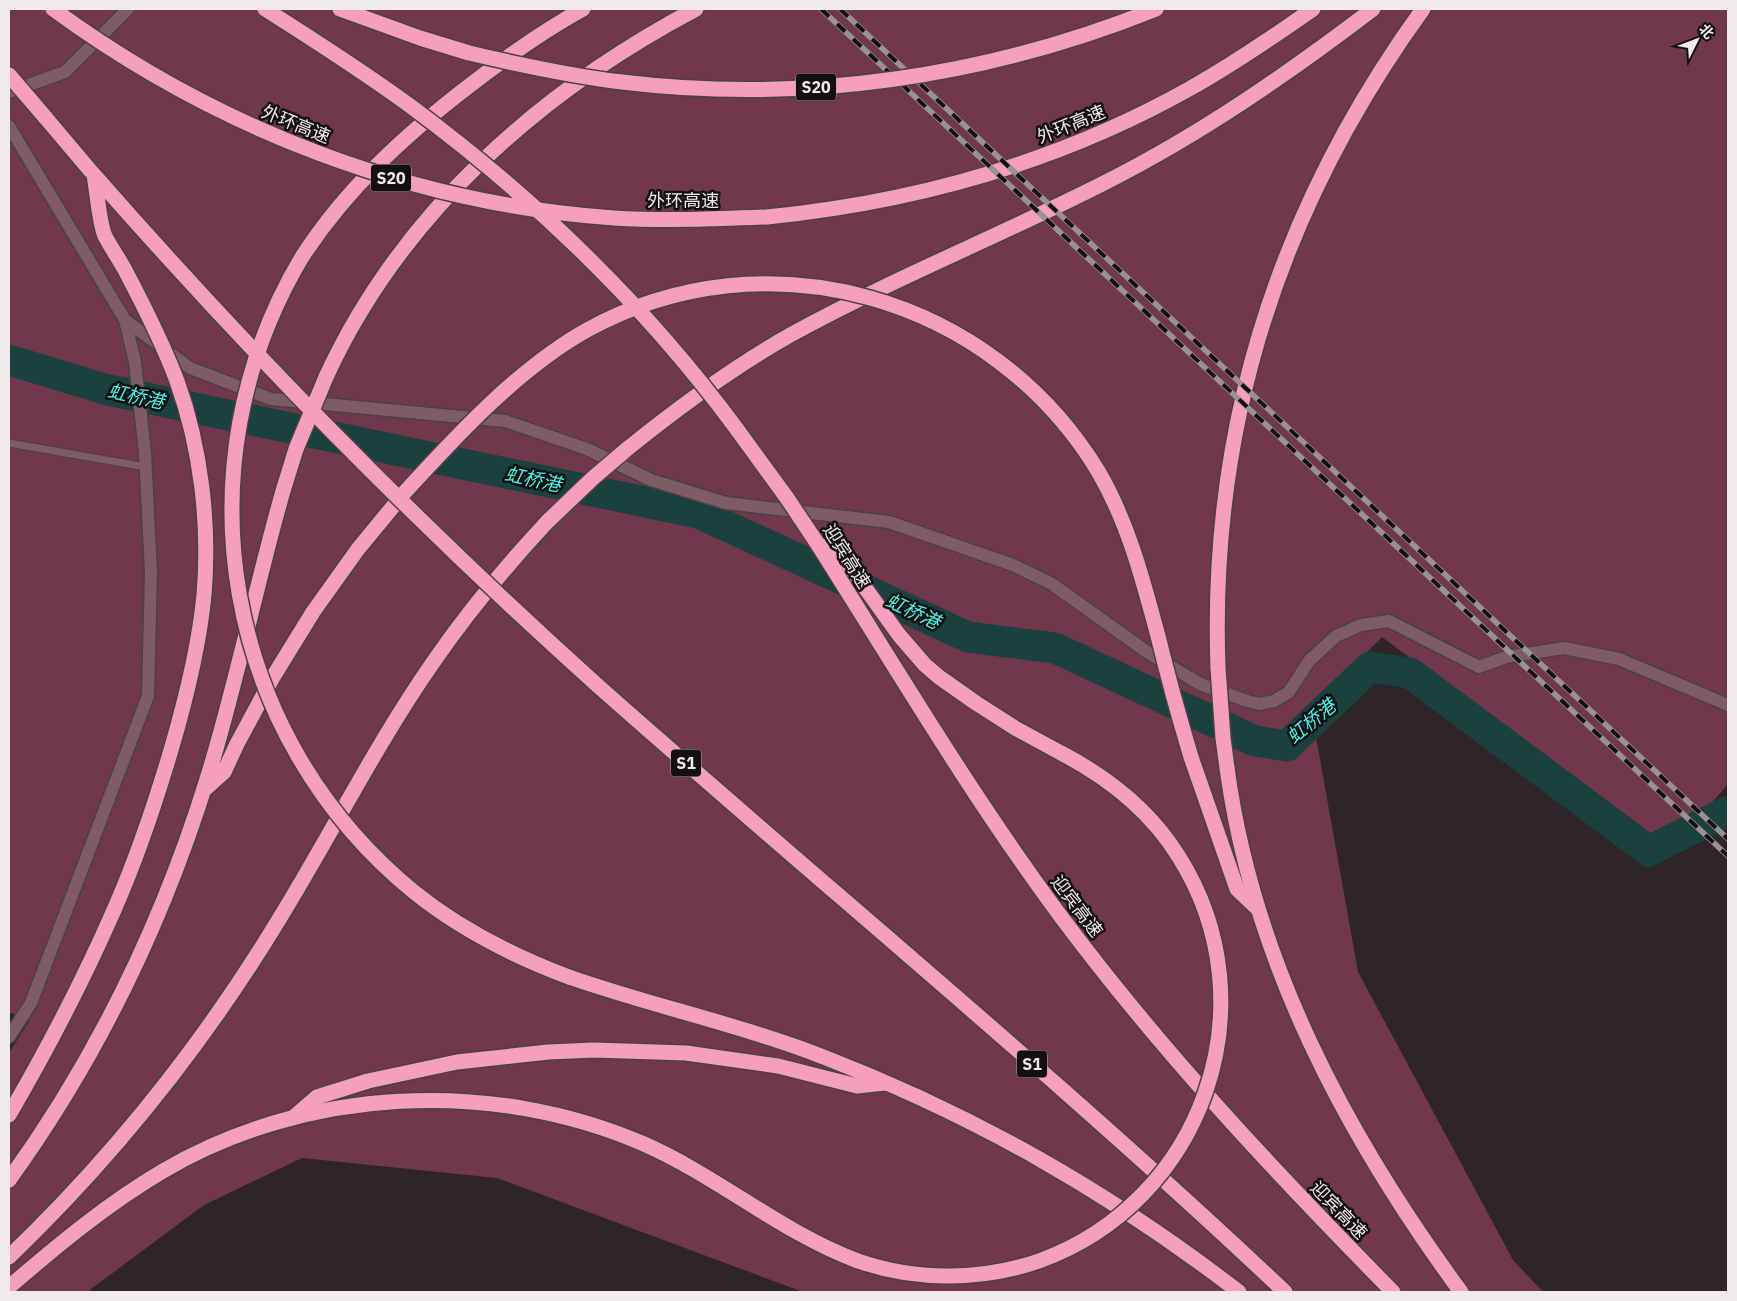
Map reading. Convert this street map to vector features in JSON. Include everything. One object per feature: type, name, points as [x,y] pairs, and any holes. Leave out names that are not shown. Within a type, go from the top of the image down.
[{"type":"highway","name":"外环高速","points":[[53,9],[144,69],[187,94],[231,116],[323,156],[389,177],[467,197],[565,213],[614,218],[664,220],[714,220],[843,208],[960,183],[1054,152],[1145,112],[1232,64],[1313,9]]},
{"type":"highway","name":"迎宾高速","points":[[265,9],[410,106],[459,144],[554,226],[605,276],[684,363],[723,411],[787,498],[967,782],[1034,880],[1110,980],[1208,1098],[1269,1165],[1393,1292]]},
{"type":"highway","name":"S20","points":[[340,9],[420,38],[520,65],[570,75],[621,82],[724,89],[827,87],[929,74],[1030,52],[1079,37],[1156,9]]},
{"type":"highway","points":[[583,9],[495,66],[407,136],[357,184],[334,211],[302,258],[279,301],[253,366],[238,426],[231,505],[235,572],[246,630],[270,703],[301,763],[340,818],[380,862],[422,898],[476,934],[517,955],[569,976],[761,1035],[819,1055],[886,1082],[988,1130],[1042,1159],[1149,1226],[1240,1292]]},
{"type":"highway","points":[[9,1180],[48,1122],[76,1075],[128,979],[172,879],[203,791],[223,723],[283,491],[300,440],[326,377],[352,327],[400,253],[428,218],[476,166],[522,124],[557,96],[639,41],[696,9]]},
{"type":"highway","points":[[9,1257],[118,1141],[202,1035],[241,980],[277,923],[406,703],[433,662],[492,584],[548,522],[593,478],[627,448],[707,387],[790,336],[832,312],[1061,205],[1156,155],[1202,128],[1284,74],[1373,9]]},
{"type":"highway","points":[[1424,9],[1398,44],[1342,135],[1292,240],[1260,332],[1237,427],[1226,489],[1218,588],[1218,668],[1223,738],[1239,837],[1258,909],[1273,956],[1291,1002],[1322,1066],[1383,1175],[1416,1228],[1461,1292]]},
{"type":"highway","points":[[9,75],[94,175],[104,234],[137,292],[156,332],[184,405],[194,442],[199,472],[205,533],[204,594],[192,671],[164,776],[144,834],[114,910],[70,1006],[9,1115]]},
{"type":"highway","name":"S1","points":[[94,175],[204,298],[342,443],[486,583],[597,686],[1075,1101],[1182,1196],[1285,1292]]},
{"type":"highway","points":[[203,791],[224,772],[273,677],[313,612],[358,549],[405,492],[480,414],[538,364],[586,331],[643,305],[703,290],[733,285],[764,284],[826,288],[886,302],[915,313],[943,326],[996,358],[1043,399],[1082,447],[1114,500],[1136,558],[1191,757],[1237,889],[1258,909]]},
{"type":"highway","points":[[9,1287],[96,1216],[135,1188],[164,1170],[228,1140],[294,1118],[364,1105],[434,1100],[505,1106],[574,1120],[642,1143],[710,1178],[821,1245],[858,1261],[896,1272],[948,1276],[1001,1271],[1027,1265],[1068,1249],[1099,1232],[1120,1216],[1158,1178],[1174,1158],[1199,1111],[1215,1061],[1221,1017],[1220,982],[1211,929],[1203,904],[1179,856],[1146,814],[1106,779],[999,718],[939,677],[925,665],[898,635],[843,557],[817,544]]},
{"type":"highway","points":[[294,1118],[317,1097],[368,1081],[458,1062],[548,1052],[594,1050],[686,1053],[778,1066],[857,1086],[886,1082]]},
{"type":"street","points":[[9,92],[65,72],[128,9]]},
{"type":"street","points":[[9,126],[125,320],[135,362],[145,453],[151,572],[148,696],[31,1003],[11,1029]]},
{"type":"street","points":[[125,320],[190,368],[271,399],[505,422],[587,449],[651,480],[726,503],[889,522],[907,528],[1013,565],[1052,584],[1154,657],[1200,684],[1259,704],[1274,701],[1289,692],[1309,661],[1336,636],[1361,625],[1389,621],[1479,667],[1506,657],[1564,648],[1619,659],[1728,704]]},
{"type":"lane","points":[[9,443],[146,467]]},
{"type":"shaded area","points":[[9,9],[1728,9],[1728,784],[1670,851],[1382,637],[1311,709],[1358,972],[1513,1260],[1543,1292],[803,1292],[497,1178],[302,1158],[204,1205],[87,1292],[9,1292],[9,1053],[29,1021],[9,1012]]},
{"type":"waterway","name":"虹桥港","points":[[9,360],[108,390],[698,513],[968,637],[1055,648],[1255,741],[1287,746],[1370,667],[1410,673],[1649,851],[1728,811]]},
{"type":"railway","points":[[821,9],[1728,856]]},
{"type":"railway","points":[[840,9],[1728,839]]}]
